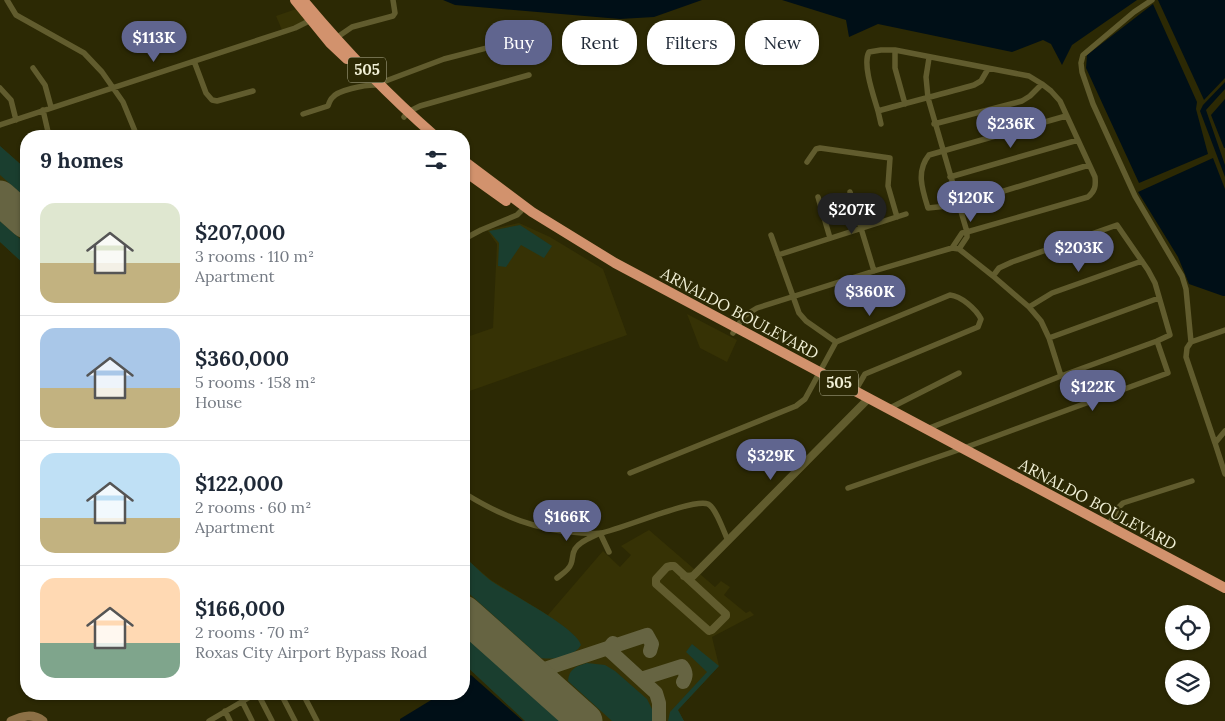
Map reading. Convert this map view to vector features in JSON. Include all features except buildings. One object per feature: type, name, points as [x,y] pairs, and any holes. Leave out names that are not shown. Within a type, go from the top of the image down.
[{"type":"highway","name":"505","points":[[295,0],[420,130]]},
{"type":"highway","name":"505","points":[[303,0],[314,18]]},
{"type":"highway","name":"505","points":[[406,115],[427,130]]},
{"type":"highway","name":"ARNALDO BOULEVARD","points":[[470,166],[527,213]]},
{"type":"highway","name":"ARNALDO BOULEVARD","points":[[470,175],[613,266],[662,293],[1224,590]]},
{"type":"highway","name":"ARNALDO BOULEVARD","points":[[819,375],[855,391],[867,400],[888,409],[912,425],[927,429],[960,450]]},
{"type":"highway","name":"ARNALDO BOULEVARD","points":[[1090,519],[1108,526],[1134,543]]},
{"type":"main road","points":[[11,721],[26,715],[40,718],[43,721]]},
{"type":"street","points":[[7,0],[16,15],[84,53],[102,72],[123,102],[135,130]]},
{"type":"street","points":[[333,41],[352,27],[394,16],[392,0]]},
{"type":"street","points":[[1152,0],[1134,12],[1083,55],[1081,63],[1093,104],[1135,196],[1182,276],[1186,289],[1191,342]]},
{"type":"street","points":[[0,125],[295,28],[314,18]]},
{"type":"street","points":[[303,114],[328,106],[333,96],[340,93],[362,86],[377,84],[444,59],[485,48]]},
{"type":"street","points":[[881,124],[868,70],[867,57],[869,52],[881,50],[895,50],[1029,76],[1051,90],[1060,101],[1095,177],[1094,192],[1088,197],[962,233],[955,249]]},
{"type":"street","points":[[895,50],[895,68],[905,104]]},
{"type":"street","points":[[930,58],[926,77],[928,98],[934,124],[967,232]]},
{"type":"street","points":[[194,60],[206,93],[212,100],[253,91]]},
{"type":"street","points":[[33,68],[45,84],[52,107]]},
{"type":"street","points":[[878,111],[974,85],[981,81],[988,69]]},
{"type":"street","points":[[406,115],[420,106],[529,75]]},
{"type":"street","points":[[934,124],[1022,101],[1042,84]]},
{"type":"street","points":[[0,88],[11,100],[16,120]]},
{"type":"street","points":[[43,110],[48,130]]},
{"type":"street","points":[[1066,116],[929,155],[923,162],[920,178],[928,208],[958,205],[1089,165]]},
{"type":"street","points":[[950,177],[1078,140]]},
{"type":"street","points":[[807,162],[816,150],[820,148],[890,158],[888,186],[897,217]]},
{"type":"street","points":[[850,192],[874,271]]},
{"type":"street","points":[[818,198],[830,238]]},
{"type":"street","points":[[470,236],[517,215],[527,213]]},
{"type":"street","points":[[778,255],[906,214]]},
{"type":"street","points":[[927,429],[1170,335],[1155,283],[1117,225],[1012,262],[999,268],[993,276]]},
{"type":"street","points":[[771,235],[799,313],[836,342]]},
{"type":"street","points":[[734,330],[744,316],[757,308],[874,271],[955,249]]},
{"type":"street","points":[[955,249],[993,276],[1041,321],[1049,338],[1061,376]]},
{"type":"street","points":[[1028,308],[1052,293],[1142,261]]},
{"type":"street","points":[[630,473],[796,406],[805,399],[836,342],[950,295],[958,295],[979,315],[978,327],[865,374],[855,391]]},
{"type":"street","points":[[1049,338],[1160,298]]},
{"type":"street","points":[[1225,330],[1191,342],[1187,348],[1186,357],[1225,474]]},
{"type":"street","points":[[848,488],[960,450],[1168,373],[1157,341]]},
{"type":"street","points":[[888,409],[959,373]]},
{"type":"street","points":[[684,576],[693,576],[867,400]]},
{"type":"street","points":[[1215,443],[1225,430]]},
{"type":"street","points":[[1108,526],[1123,503],[1192,481]]},
{"type":"street","points":[[470,497],[488,508],[520,521],[557,532],[600,534]]},
{"type":"street","points":[[557,578],[571,564],[575,548],[585,540],[699,503],[708,504],[713,509],[728,541]]},
{"type":"street","points":[[600,534],[608,552]]},
{"type":"street","points":[[671,566],[674,566],[684,576],[726,614],[710,631],[666,594],[655,582],[665,569],[671,566]]},
{"type":"street","points":[[693,576],[694,585]]},
{"type":"street","points":[[260,700],[272,721]]},
{"type":"street","points":[[284,700],[295,721]]},
{"type":"street","points":[[306,700],[317,721]]},
{"type":"street","points":[[211,721],[242,701],[252,721]]},
{"type":"street","points":[[225,711],[230,721]]},
{"type":"shaded area","points":[[443,0],[702,0],[654,17],[620,19],[455,5]]},
{"type":"shaded area","points":[[782,0],[1137,0],[1072,45],[1062,65],[1051,44],[1043,40],[1012,52],[878,24],[849,37],[846,20]]},
{"type":"shaded area","points":[[1158,0],[1225,0],[1225,78],[1204,100]]},
{"type":"shaded area","points":[[1153,4],[1197,102],[1196,109],[1208,154],[1139,183],[1086,68],[1087,55]]},
{"type":"shaded area","points":[[299,8],[308,20],[282,30],[276,16]]},
{"type":"shaded area","points":[[1225,82],[1225,89],[1206,110],[1225,165],[1225,177],[1200,111],[1203,105]]},
{"type":"shaded area","points":[[1225,99],[1225,148],[1224,148],[1211,115]]},
{"type":"shaded area","points":[[0,146],[20,164],[20,260],[0,242]]},
{"type":"shaded area","points":[[1213,158],[1225,189],[1225,296],[1189,284],[1178,257],[1138,192]]},
{"type":"shaded area","points":[[519,223],[550,237],[603,269],[627,335],[470,391],[470,336],[493,328],[497,244],[487,230]]},
{"type":"shaded area","points":[[687,314],[737,340],[727,362],[700,348]]},
{"type":"shaded area","points":[[649,530],[715,587],[721,581],[730,587],[724,595],[746,613],[750,611],[754,615],[712,637],[719,666],[678,710],[684,721],[525,721],[470,670],[470,562],[491,580],[548,615],[603,551],[620,567],[631,555],[621,546]]},
{"type":"shaded area","points":[[470,676],[523,721],[400,721],[400,719],[431,700],[470,700]]},
{"type":"green space","points":[[0,146],[20,164],[20,193],[0,175]]},
{"type":"green space","points":[[0,221],[20,239],[20,260],[0,242]]},
{"type":"green space","points":[[520,225],[552,246],[544,258],[521,245],[506,267],[498,266],[499,243],[489,231]]},
{"type":"green space","points":[[470,562],[490,580],[555,620],[567,629],[581,645],[574,652],[563,657],[541,658],[470,594]]},
{"type":"green space","points":[[470,640],[560,721],[525,721],[470,670]]},
{"type":"green space","points":[[692,644],[719,666],[678,710],[684,721],[668,721],[670,712],[707,672],[686,652]]},
{"type":"green space","points":[[587,663],[605,665],[615,671],[647,699],[653,711],[654,721],[612,721],[568,681],[574,669]]},
{"type":"taxiway","points":[[524,667],[531,671],[539,671],[647,635],[652,644],[650,651]]},
{"type":"taxiway","points":[[613,643],[608,649],[656,693],[659,703],[659,721]]},
{"type":"taxiway","points":[[550,690],[548,677],[549,671],[554,666]]},
{"type":"taxiway","points":[[641,679],[682,666],[686,674],[683,682]]},
{"type":"runway","points":[[0,198],[20,216]]},
{"type":"runway","points":[[470,618],[585,721]]}]
